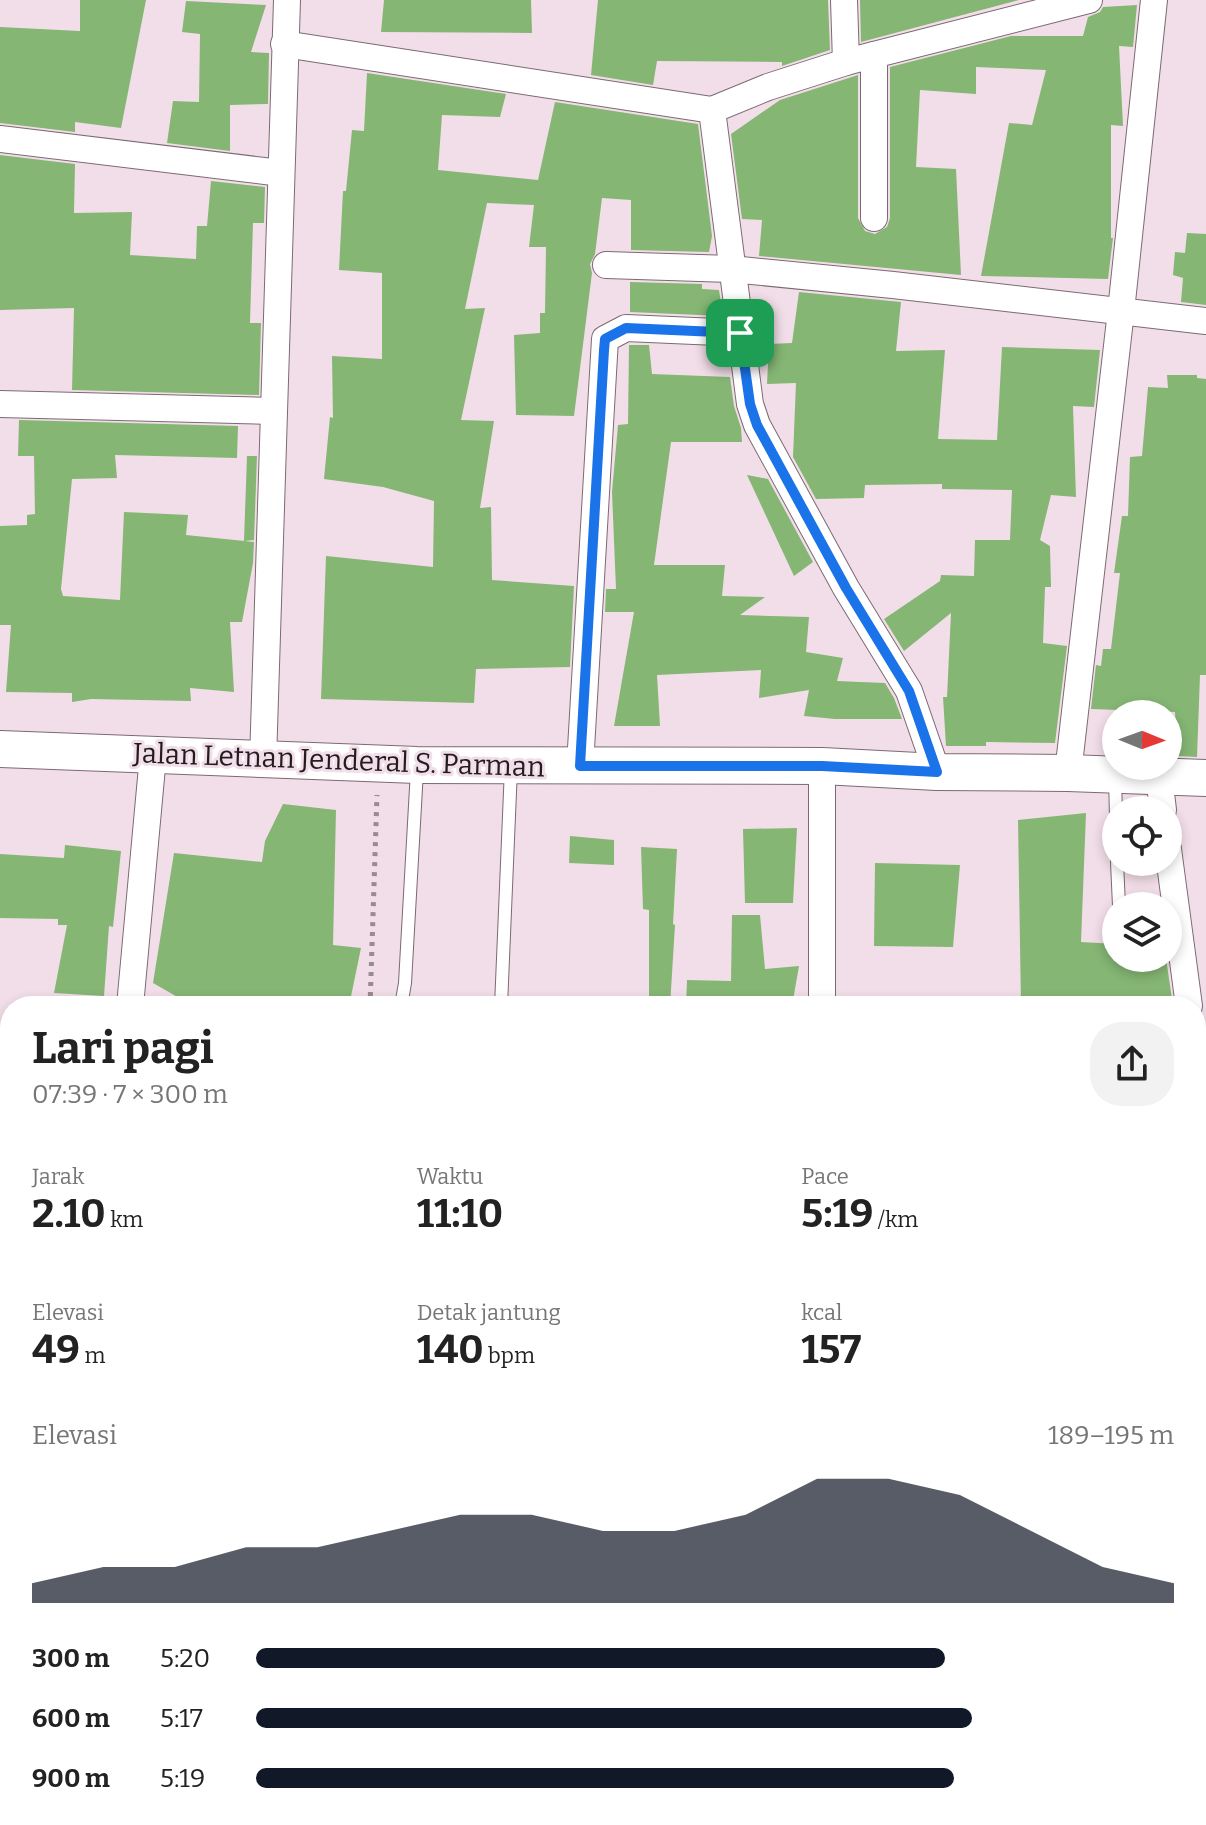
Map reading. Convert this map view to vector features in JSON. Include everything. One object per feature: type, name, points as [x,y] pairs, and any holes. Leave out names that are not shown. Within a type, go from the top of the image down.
[{"type":"main road","name":"Jalan Letnan Jenderal S. Parman","points":[[0,749],[417,765],[822,766],[937,772],[1102,774]]},
{"type":"main road","name":"Jalan Letnan Jenderal S. Parman","points":[[1128,780],[1161,794],[1206,778]]},
{"type":"street","points":[[263,761],[287,0]]},
{"type":"street","points":[[844,0],[846,62]]},
{"type":"street","points":[[284,44],[712,110],[768,87],[846,62],[1089,0]]},
{"type":"street","points":[[1068,773],[1154,0]]},
{"type":"street","points":[[874,55],[874,218]]},
{"type":"street","points":[[712,110],[750,404],[757,425],[846,588],[909,691],[937,772]]},
{"type":"street","points":[[0,139],[281,173]]},
{"type":"street","points":[[606,265],[731,269],[1206,321]]},
{"type":"street","points":[[580,766],[605,339],[626,328],[740,333]]},
{"type":"street","points":[[0,404],[273,411]]},
{"type":"street","points":[[131,996],[153,756]]},
{"type":"street","points":[[822,766],[822,996]]},
{"type":"street","points":[[1172,876],[1188,996]]},
{"type":"lane","points":[[403,996],[417,765]]},
{"type":"lane","points":[[501,996],[511,765]]},
{"type":"path","points":[[371,996],[378,763]]},
{"type":"building","points":[[80,0],[146,0],[121,128],[75,122],[75,132],[0,123],[0,27],[80,31]]},
{"type":"building","points":[[384,0],[531,0],[532,33],[381,32]]},
{"type":"building","points":[[598,0],[828,0],[830,50],[782,66],[782,62],[657,61],[653,85],[591,75]]},
{"type":"building","points":[[860,0],[1019,0],[861,42]]},
{"type":"building","points":[[186,1],[266,5],[251,52],[269,53],[268,104],[230,105],[230,151],[167,143],[173,101],[199,102],[200,34],[182,32]]},
{"type":"building","points":[[1137,5],[1133,47],[1119,46],[1123,126],[1111,125],[1113,238],[1108,279],[981,276],[1009,123],[1032,125],[1046,70],[976,67],[976,94],[920,90],[916,167],[956,169],[961,275],[759,256],[762,220],[742,219],[731,134],[780,100],[858,75],[858,218],[865,231],[875,234],[887,227],[890,218],[890,67],[1011,36],[1083,36],[1088,17],[1100,12],[1103,7]]},
{"type":"building","points":[[367,73],[506,94],[500,117],[442,115],[438,170],[538,180],[555,102],[698,124],[712,236],[709,252],[631,250],[631,200],[602,198],[595,254],[590,264],[592,273],[574,416],[516,415],[514,335],[540,333],[540,313],[545,313],[546,247],[529,247],[534,205],[487,203],[465,309],[485,308],[461,420],[494,421],[480,508],[491,507],[492,580],[574,586],[570,667],[476,669],[474,703],[321,699],[326,556],[433,567],[434,501],[383,487],[324,479],[330,417],[333,418],[332,356],[382,359],[382,273],[339,270],[343,191],[346,191],[352,130],[364,131]]},
{"type":"building","points":[[0,155],[75,164],[74,213],[132,212],[130,255],[196,259],[197,226],[207,226],[211,181],[265,187],[264,223],[253,223],[250,323],[261,323],[259,395],[72,390],[74,308],[0,310]]},
{"type":"building","points":[[1187,233],[1206,234],[1206,305],[1181,302],[1183,278],[1173,275],[1175,252],[1185,253]]},
{"type":"building","points":[[630,282],[702,284],[702,289],[719,290],[723,316],[630,312]]},
{"type":"building","points":[[799,292],[901,302],[896,351],[945,350],[938,439],[997,440],[1002,347],[1100,350],[1094,407],[1073,406],[1076,497],[1051,495],[1040,540],[1050,546],[1051,587],[1045,587],[1043,643],[1067,646],[1055,743],[986,742],[986,746],[946,746],[943,697],[947,697],[951,613],[904,651],[884,619],[940,581],[941,575],[974,576],[975,540],[1010,540],[1012,490],[942,489],[942,484],[865,485],[864,498],[816,499],[793,457],[796,383],[767,384],[769,344],[792,343]]},
{"type":"building","points":[[629,345],[649,345],[652,374],[730,377],[741,428],[742,442],[671,442],[654,565],[725,565],[722,596],[765,597],[740,615],[809,617],[806,652],[843,658],[837,681],[885,683],[902,719],[804,716],[809,690],[759,698],[761,670],[657,675],[660,726],[614,726],[634,612],[605,612],[606,589],[616,589],[612,492],[618,425],[628,424]]},
{"type":"building","points":[[1167,375],[1197,375],[1197,378],[1206,379],[1206,675],[1200,675],[1197,757],[1182,756],[1182,700],[1102,700],[1102,709],[1091,709],[1096,665],[1101,666],[1103,649],[1111,649],[1120,573],[1114,573],[1122,516],[1128,516],[1130,457],[1142,456],[1148,387],[1168,388]]},
{"type":"building","points":[[19,420],[238,426],[237,458],[115,455],[117,478],[72,479],[61,589],[63,596],[120,600],[124,512],[188,515],[186,535],[254,542],[242,622],[230,622],[234,692],[190,688],[191,701],[91,699],[72,702],[72,693],[6,692],[11,625],[0,625],[0,526],[27,525],[27,515],[35,514],[34,456],[18,456]]},
{"type":"building","points":[[247,456],[257,456],[254,540],[244,541]]},
{"type":"building","points":[[747,475],[768,479],[813,562],[794,576]]},
{"type":"building","points":[[283,804],[336,810],[333,945],[361,948],[351,996],[176,996],[153,983],[174,853],[262,862],[265,841]]},
{"type":"building","points":[[1086,813],[1081,942],[1102,943],[1102,972],[1168,972],[1172,996],[1021,996],[1018,820]]},
{"type":"building","points":[[797,828],[793,903],[745,903],[743,829]]},
{"type":"building","points":[[570,836],[614,840],[614,865],[569,863]]},
{"type":"building","points":[[65,845],[121,851],[113,927],[109,926],[104,996],[54,993],[67,925],[58,925],[58,919],[0,918],[0,854],[64,858]]},
{"type":"building","points":[[641,847],[677,849],[671,996],[649,996],[649,910],[643,909]]},
{"type":"building","points":[[875,863],[960,865],[953,947],[874,946]]},
{"type":"building","points":[[732,915],[760,915],[765,969],[799,966],[794,996],[686,996],[687,980],[731,981]]},
{"type":"route","points":[[626,328],[740,333],[750,404],[757,425],[846,588],[909,691],[937,772],[822,766],[580,766],[605,339],[626,328]]}]
